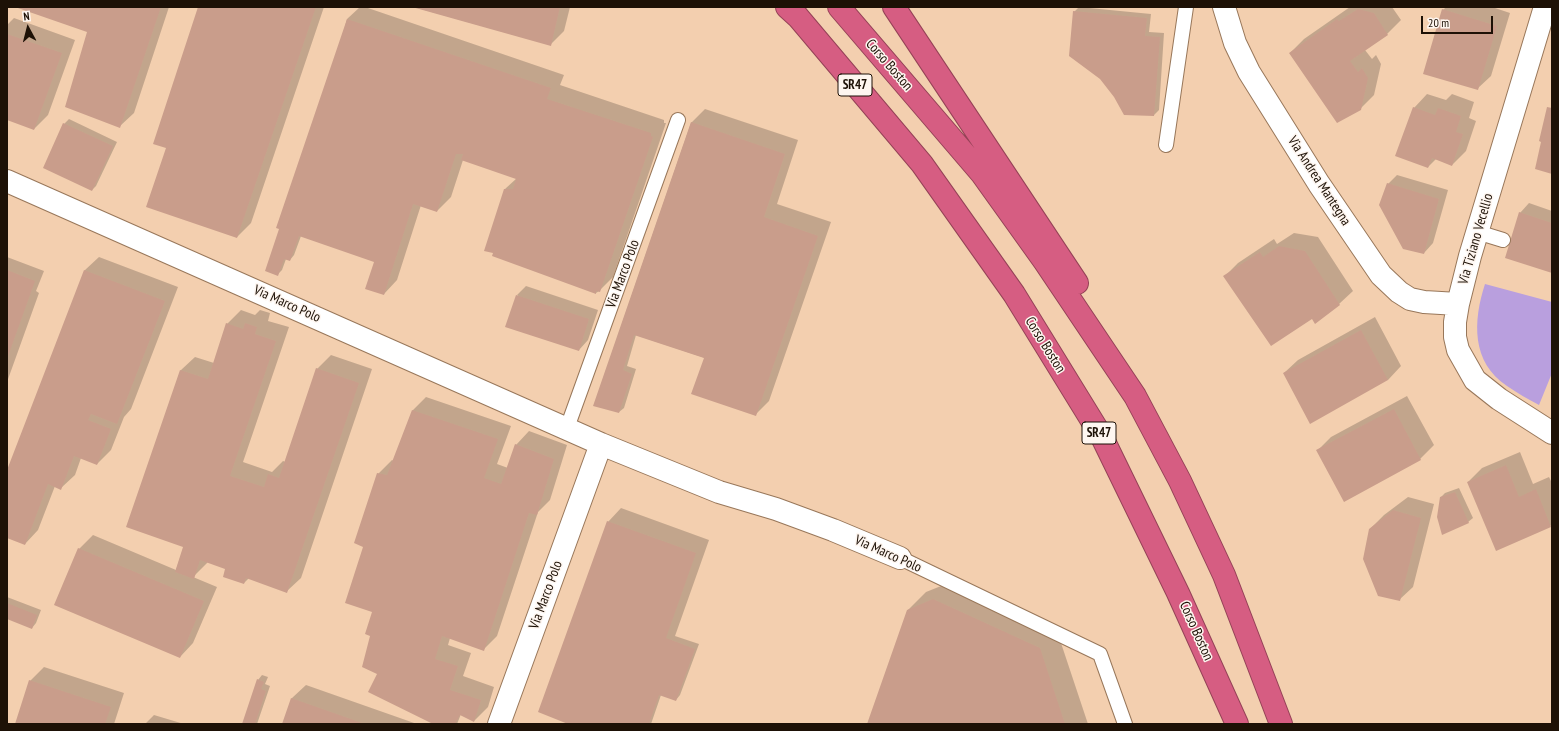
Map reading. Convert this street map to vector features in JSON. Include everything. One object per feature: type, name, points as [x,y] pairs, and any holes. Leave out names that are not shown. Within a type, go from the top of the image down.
[{"type":"highway","name":"Corso Boston","points":[[787,7],[798,17],[922,164],[1014,294],[1102,437],[1178,593],[1236,724]]},
{"type":"highway","name":"Corso Boston","points":[[839,7],[982,174],[1045,262],[1135,396],[1180,481],[1224,575],[1281,724]]},
{"type":"highway","name":"SR47","points":[[894,7],[1078,286],[1135,396]]},
{"type":"street","name":"Via Andrea Mantegna","points":[[1224,7],[1235,43],[1249,72],[1319,184],[1380,275],[1399,292],[1410,299],[1458,304]]},
{"type":"street","name":"Via Tiziano Vecellio","points":[[1545,7],[1458,304],[1455,322],[1455,337],[1458,350],[1475,380],[1499,399],[1552,433]]},
{"type":"street","name":"Via Marco Polo","points":[[7,181],[567,428],[600,444],[719,492],[776,509],[834,530],[900,558]]},
{"type":"street","name":"Via Marco Polo","points":[[499,724],[600,444]]},
{"type":"lane","points":[[1166,145],[1186,7]]},
{"type":"lane","name":"Via Marco Polo","points":[[567,428],[678,120]]},
{"type":"lane","points":[[1478,232],[1503,240]]},
{"type":"lane","name":"Via Marco Polo","points":[[900,558],[1100,654],[1126,724]]},
{"type":"shaded area","points":[[1485,284],[1552,302],[1552,373],[1539,405],[1511,389],[1495,376],[1481,353],[1477,326],[1478,312]]},
{"type":"building","points":[[15,7],[161,7],[120,128],[65,107],[87,32]]},
{"type":"building","points":[[198,7],[316,7],[237,238],[146,207],[166,148],[153,144]]},
{"type":"building","points":[[412,7],[560,7],[551,46]]},
{"type":"building","points":[[1358,9],[1374,13],[1388,35],[1350,61],[1358,72],[1362,68],[1368,78],[1361,110],[1337,123],[1289,53],[1337,19],[1339,21]]},
{"type":"building","points":[[1442,9],[1497,26],[1478,90],[1423,74]]},
{"type":"building","points":[[1073,11],[1147,18],[1145,36],[1160,37],[1154,116],[1124,115],[1114,97],[1100,79],[1069,56]]},
{"type":"building","points":[[347,19],[551,88],[547,99],[651,133],[651,136],[653,137],[600,292],[596,291],[596,294],[492,256],[493,253],[484,251],[504,189],[513,189],[516,179],[461,160],[463,154],[456,154],[437,212],[413,204],[384,295],[365,289],[374,262],[299,236],[290,261],[284,259],[278,276],[265,271],[279,229],[276,228]]},
{"type":"building","points":[[7,34],[62,53],[34,130],[7,120]]},
{"type":"building","points":[[1413,107],[1435,115],[1438,108],[1461,116],[1456,132],[1463,134],[1452,166],[1432,158],[1428,168],[1395,156]]},
{"type":"building","points":[[1547,107],[1552,108],[1552,174],[1535,169],[1541,142],[1539,141]]},
{"type":"building","points":[[691,122],[785,154],[764,217],[818,236],[756,416],[691,394],[704,358],[634,335],[623,370],[632,374],[619,413],[593,406]]},
{"type":"building","points":[[63,123],[113,146],[92,191],[43,168]]},
{"type":"building","points":[[1387,183],[1439,199],[1424,254],[1403,249],[1379,205]]},
{"type":"building","points":[[1519,212],[1552,223],[1552,273],[1505,258]]},
{"type":"building","points":[[1279,246],[1305,251],[1340,305],[1315,324],[1312,319],[1271,346],[1223,276],[1260,252],[1263,257]]},
{"type":"building","points":[[7,270],[35,281],[7,359]]},
{"type":"building","points":[[84,270],[165,301],[117,424],[91,414],[88,420],[111,429],[97,465],[74,456],[61,490],[48,484],[25,545],[7,538],[7,470]]},
{"type":"building","points":[[516,295],[589,319],[579,351],[505,327]]},
{"type":"building","points":[[226,323],[243,329],[245,323],[257,327],[255,334],[276,341],[230,476],[264,487],[268,474],[279,478],[316,368],[359,383],[287,593],[246,578],[244,584],[223,577],[225,569],[200,560],[194,579],[175,572],[183,547],[126,527],[180,370],[208,379]]},
{"type":"building","points":[[1361,330],[1388,380],[1310,424],[1283,373]]},
{"type":"building","points":[[1394,409],[1421,460],[1344,502],[1316,450]]},
{"type":"building","points":[[412,410],[498,439],[484,478],[501,484],[515,444],[554,459],[537,515],[529,513],[484,651],[442,636],[435,659],[458,666],[450,690],[481,700],[474,722],[460,715],[455,724],[433,724],[368,692],[377,674],[362,667],[370,636],[365,634],[372,612],[345,603],[363,547],[354,543],[377,473],[387,475]]},
{"type":"building","points":[[1506,465],[1519,497],[1536,489],[1551,527],[1496,551],[1467,482]]},
{"type":"building","points":[[1455,492],[1469,523],[1442,535],[1437,517],[1440,497]]},
{"type":"building","points":[[1393,510],[1421,518],[1400,601],[1378,596],[1363,559],[1369,529]]},
{"type":"building","points":[[607,521],[696,553],[666,638],[695,649],[676,701],[659,695],[649,724],[568,724],[538,712]]},
{"type":"building","points":[[78,548],[204,601],[180,658],[54,605]]},
{"type":"building","points":[[933,599],[1040,648],[1065,724],[867,724],[907,610]]},
{"type":"building","points":[[7,603],[37,615],[32,629],[7,619]]},
{"type":"building","points":[[257,679],[264,682],[261,689],[266,691],[255,724],[242,724]]},
{"type":"building","points":[[29,680],[111,707],[105,724],[15,724]]},
{"type":"building","points":[[291,698],[365,724],[282,724]]}]
